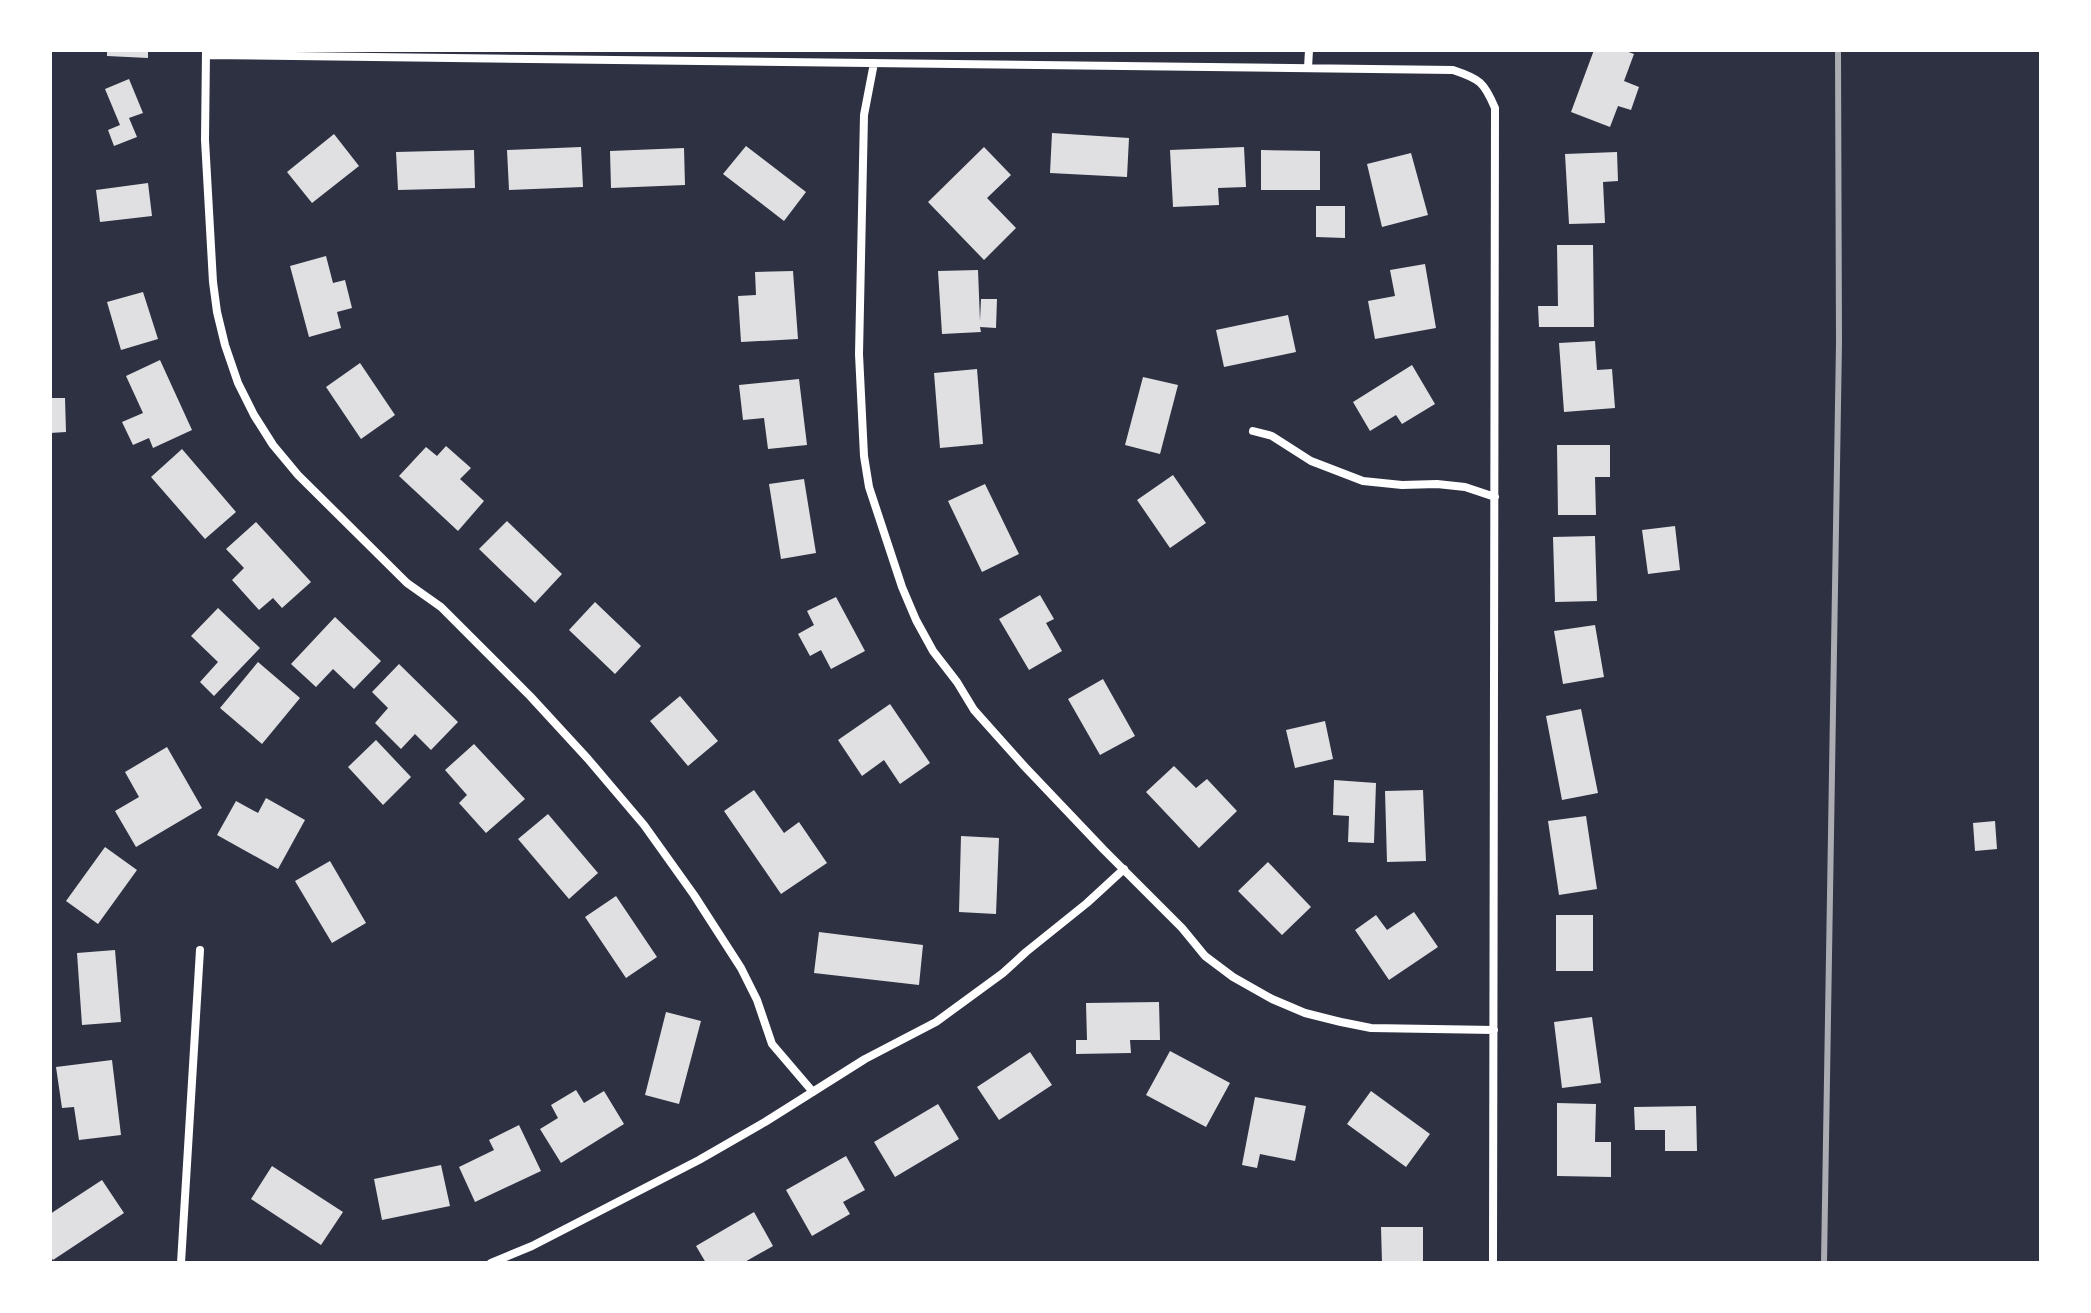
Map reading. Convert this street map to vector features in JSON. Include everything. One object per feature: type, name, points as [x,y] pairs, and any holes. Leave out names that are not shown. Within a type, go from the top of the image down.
[{"type":"street","points":[[1308,68],[1309,50]]},
{"type":"street","points":[[813,1092],[772,1044],[757,1000],[741,968],[644,825],[530,696],[441,607],[407,583],[298,475],[273,445],[254,415],[238,383],[225,345],[213,282],[205,140],[206,52],[1453,70],[1471,76],[1487,88],[1495,108],[1493,1263]]},
{"type":"street","points":[[874,63],[864,115],[859,354],[864,456],[869,487],[902,587],[933,651],[974,710],[1025,767],[1182,928],[1205,956],[1233,977],[1305,1013],[1371,1028],[1494,1030]]},
{"type":"street","points":[[1253,431],[1272,436],[1311,461],[1363,481],[1465,487],[1495,497]]},
{"type":"street","points":[[491,1263],[532,1246],[699,1160],[865,1059],[936,1022],[1003,973],[1124,869]]},
{"type":"street","points":[[181,1263],[200,950]]},
{"type":"building","points":[[107,50],[148,50],[148,58],[107,56]]},
{"type":"building","points":[[1594,50],[1623,50],[1634,54],[1624,81],[1639,87],[1631,110],[1618,106],[1610,127],[1571,112]]},
{"type":"building","points":[[129,79],[143,113],[129,118],[137,137],[114,146],[108,130],[120,125],[105,89]]},
{"type":"building","points":[[1052,133],[1129,138],[1127,177],[1050,173]]},
{"type":"building","points":[[334,134],[359,166],[312,203],[287,172]]},
{"type":"building","points":[[746,146],[806,192],[784,221],[723,174]]},
{"type":"building","points":[[581,147],[583,187],[509,190],[507,150]]},
{"type":"building","points":[[984,147],[1011,175],[987,198],[1016,228],[984,260],[928,202]]},
{"type":"building","points":[[1244,147],[1246,187],[1218,188],[1219,205],[1173,207],[1170,150]]},
{"type":"building","points":[[684,148],[685,185],[611,188],[610,151]]},
{"type":"building","points":[[474,150],[475,188],[398,190],[396,152]]},
{"type":"building","points":[[1261,150],[1320,151],[1320,190],[1261,190]]},
{"type":"building","points":[[1617,152],[1618,181],[1603,182],[1605,223],[1569,224],[1565,154]]},
{"type":"building","points":[[1411,153],[1428,215],[1382,227],[1367,164]]},
{"type":"building","points":[[148,183],[152,216],[100,222],[96,190]]},
{"type":"building","points":[[1316,206],[1345,206],[1345,238],[1316,237]]},
{"type":"building","points":[[1557,245],[1593,245],[1594,327],[1539,327],[1538,306],[1558,306]]},
{"type":"building","points":[[326,256],[333,283],[345,280],[352,308],[337,312],[341,328],[309,337],[290,266]]},
{"type":"building","points":[[1425,264],[1436,328],[1375,339],[1368,301],[1395,296],[1390,270]]},
{"type":"building","points":[[978,270],[980,321],[981,299],[997,299],[996,328],[980,327],[981,332],[942,334],[938,271]]},
{"type":"building","points":[[793,271],[798,339],[741,342],[738,296],[756,295],[755,272]]},
{"type":"building","points":[[143,292],[158,339],[121,350],[107,302]]},
{"type":"building","points":[[1288,315],[1296,352],[1224,367],[1216,330]]},
{"type":"building","points":[[1595,341],[1597,370],[1612,369],[1615,408],[1564,412],[1559,343]]},
{"type":"building","points":[[160,360],[192,430],[153,448],[149,438],[133,445],[122,422],[143,413],[126,376]]},
{"type":"building","points":[[360,363],[395,415],[361,439],[326,387]]},
{"type":"building","points":[[1412,365],[1435,404],[1402,424],[1396,415],[1370,431],[1353,402]]},
{"type":"building","points":[[977,369],[983,444],[940,448],[934,373]]},
{"type":"building","points":[[1143,377],[1178,385],[1160,454],[1125,445]]},
{"type":"building","points":[[799,379],[807,445],[768,449],[764,418],[743,420],[739,385]]},
{"type":"building","points":[[50,398],[65,398],[66,432],[50,433]]},
{"type":"building","points":[[1557,445],[1610,445],[1610,477],[1595,477],[1596,515],[1558,515]]},
{"type":"building","points":[[446,446],[471,468],[460,479],[484,501],[458,531],[399,476],[426,447],[437,456]]},
{"type":"building","points":[[182,449],[236,512],[205,539],[151,477]]},
{"type":"building","points":[[1173,475],[1206,523],[1170,548],[1137,500]]},
{"type":"building","points":[[804,479],[816,553],[781,559],[769,484]]},
{"type":"building","points":[[985,484],[1019,554],[982,572],[948,501]]},
{"type":"building","points":[[507,521],[562,574],[535,603],[479,549]]},
{"type":"building","points":[[256,522],[311,582],[282,608],[273,598],[259,610],[232,580],[244,568],[226,549]]},
{"type":"building","points":[[1675,526],[1680,570],[1648,574],[1642,530]]},
{"type":"building","points":[[1595,536],[1597,601],[1555,602],[1553,537]]},
{"type":"building","points":[[1040,595],[1054,619],[1046,623],[1062,651],[1029,670],[999,619]]},
{"type":"building","points":[[836,597],[865,651],[831,669],[821,650],[810,656],[798,634],[814,625],[807,611]]},
{"type":"building","points":[[595,602],[641,646],[615,674],[569,630]]},
{"type":"building","points":[[218,608],[260,648],[214,696],[200,682],[218,662],[191,636]]},
{"type":"building","points":[[335,617],[381,661],[354,689],[333,669],[316,687],[291,664]]},
{"type":"building","points":[[1595,625],[1604,677],[1563,684],[1554,631]]},
{"type":"building","points":[[258,662],[300,698],[262,744],[220,708]]},
{"type":"building","points":[[399,664],[458,722],[431,750],[415,734],[401,749],[375,723],[388,708],[372,692]]},
{"type":"building","points":[[1103,679],[1135,736],[1100,755],[1068,699]]},
{"type":"building","points":[[680,696],[718,741],[688,766],[650,721]]},
{"type":"building","points":[[890,704],[930,763],[900,784],[884,760],[862,776],[838,740]]},
{"type":"building","points":[[1581,709],[1598,793],[1562,800],[1546,716]]},
{"type":"building","points":[[1325,721],[1333,759],[1295,768],[1286,730]]},
{"type":"building","points":[[376,740],[411,777],[383,805],[348,767]]},
{"type":"building","points":[[474,744],[525,799],[486,833],[459,803],[467,795],[445,770]]},
{"type":"building","points":[[167,747],[202,808],[136,847],[115,811],[139,797],[125,772]]},
{"type":"building","points":[[1174,766],[1196,788],[1207,779],[1237,811],[1199,848],[1146,792]]},
{"type":"building","points":[[1334,780],[1376,783],[1374,843],[1348,842],[1349,816],[1333,815]]},
{"type":"building","points":[[754,790],[784,833],[799,822],[827,863],[781,894],[724,811]]},
{"type":"building","points":[[1423,790],[1426,861],[1387,862],[1385,791]]},
{"type":"building","points":[[266,798],[305,820],[278,869],[217,835],[236,801],[258,813]]},
{"type":"building","points":[[548,814],[598,873],[569,899],[518,839]]},
{"type":"building","points":[[1586,816],[1597,889],[1559,895],[1548,821]]},
{"type":"building","points":[[1995,821],[1997,849],[1975,851],[1973,823]]},
{"type":"building","points":[[961,836],[999,838],[996,914],[959,912]]},
{"type":"building","points":[[105,847],[137,870],[98,924],[66,901]]},
{"type":"building","points":[[330,861],[366,923],[332,943],[295,881]]},
{"type":"building","points":[[1268,862],[1311,907],[1282,935],[1238,891]]},
{"type":"building","points":[[616,896],[657,957],[626,978],[585,917]]},
{"type":"building","points":[[1414,912],[1438,947],[1389,980],[1355,930],[1376,915],[1387,930]]},
{"type":"building","points":[[1556,915],[1593,915],[1593,971],[1556,971]]},
{"type":"building","points":[[819,932],[923,945],[919,985],[814,973]]},
{"type":"building","points":[[115,950],[121,1022],[82,1025],[77,953]]},
{"type":"building","points":[[1159,1002],[1160,1040],[1130,1040],[1131,1053],[1076,1054],[1076,1040],[1087,1040],[1086,1003]]},
{"type":"building","points":[[666,1012],[701,1021],[679,1104],[645,1095]]},
{"type":"building","points":[[1592,1017],[1601,1083],[1562,1088],[1554,1022]]},
{"type":"building","points":[[1170,1051],[1230,1083],[1206,1127],[1146,1095]]},
{"type":"building","points":[[1030,1052],[1052,1085],[999,1120],[977,1087]]},
{"type":"building","points":[[112,1060],[121,1135],[79,1140],[74,1107],[62,1108],[56,1067]]},
{"type":"building","points":[[576,1090],[584,1103],[604,1091],[624,1124],[561,1163],[540,1129],[558,1118],[551,1105]]},
{"type":"building","points":[[1371,1091],[1430,1134],[1406,1167],[1347,1124]]},
{"type":"building","points":[[1255,1097],[1306,1106],[1295,1161],[1260,1154],[1257,1168],[1242,1165]]},
{"type":"building","points":[[1557,1103],[1596,1104],[1595,1142],[1611,1142],[1611,1177],[1557,1176]]},
{"type":"building","points":[[938,1104],[959,1139],[895,1177],[874,1142]]},
{"type":"building","points":[[1696,1106],[1697,1151],[1665,1151],[1665,1130],[1635,1130],[1634,1107]]},
{"type":"building","points":[[519,1125],[541,1171],[475,1202],[459,1167],[494,1150],[489,1140]]},
{"type":"building","points":[[846,1156],[865,1190],[843,1202],[850,1214],[812,1236],[786,1190]]},
{"type":"building","points":[[441,1165],[450,1206],[382,1220],[374,1179]]},
{"type":"building","points":[[272,1166],[343,1212],[321,1245],[251,1199]]},
{"type":"building","points":[[102,1180],[124,1213],[53,1260],[50,1256],[50,1214]]},
{"type":"building","points":[[754,1212],[773,1246],[743,1263],[706,1263],[696,1246]]},
{"type":"building","points":[[1381,1227],[1423,1227],[1423,1263],[1382,1263]]},
{"type":"railway","points":[[1824,1263],[1839,343],[1838,50]]}]
